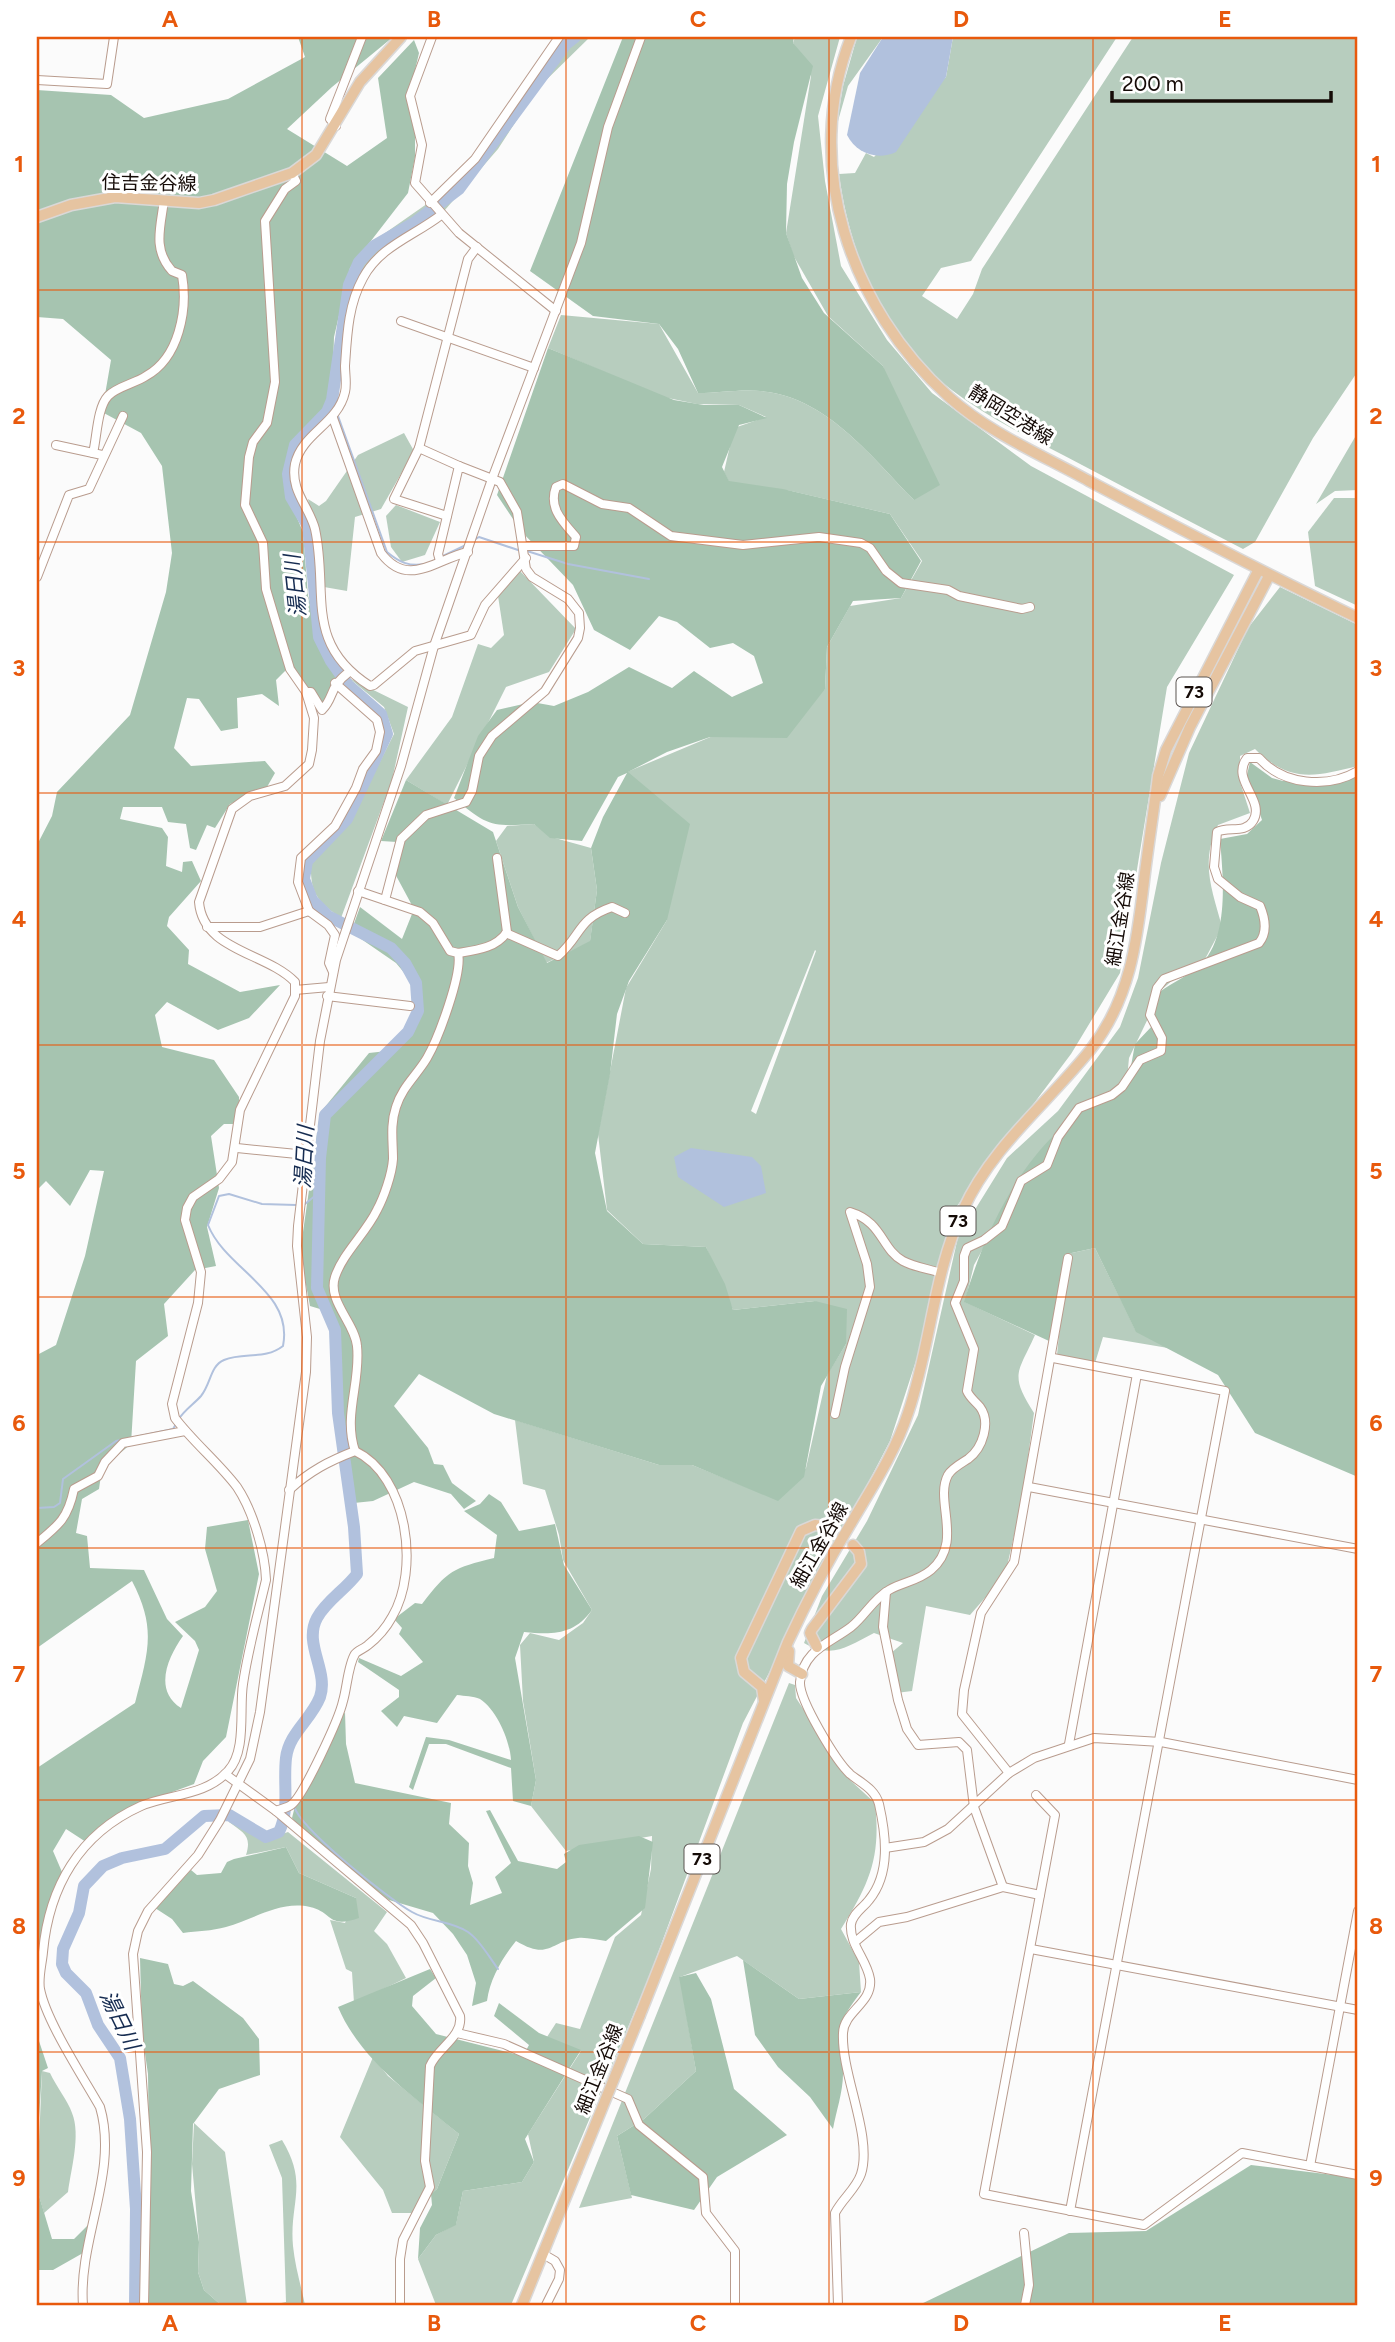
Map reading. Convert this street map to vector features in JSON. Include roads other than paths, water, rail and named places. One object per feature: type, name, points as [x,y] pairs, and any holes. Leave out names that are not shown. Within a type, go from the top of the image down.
[{"type":"main road","name":"住吉金谷線","points":[[37,217],[97,198],[200,203],[214,201],[292,173],[316,155],[336,126],[360,82],[401,37]]},
{"type":"main road","name":"静岡空港線","points":[[851,37],[841,65],[832,115],[831,149],[836,204],[845,238],[867,294],[892,335],[926,375],[983,422],[1264,573]]},
{"type":"main road","points":[[1264,573],[1358,618]]},
{"type":"main road","name":"細江金谷線","points":[[522,2305],[788,1642],[815,1585],[890,1457],[908,1415],[921,1371],[941,1273],[963,1209],[982,1175],[1092,1048],[1112,1016],[1132,968],[1138,942],[1158,776],[1166,750],[1264,573]]},
{"type":"main road","points":[[764,1704],[762,1687],[757,1680],[744,1672],[741,1658],[801,1531],[815,1525],[825,1527]]},
{"type":"main road","points":[[817,1647],[812,1639],[812,1629],[861,1564],[859,1552],[853,1545]]},
{"type":"main road","points":[[788,1642],[788,1666],[802,1674]]},
{"type":"main road","points":[[757,1680],[771,1676],[779,1665]]},
{"type":"main road","points":[[771,1685],[788,1673],[802,1674]]},
{"type":"street","points":[[37,80],[107,85],[114,37]]},
{"type":"street","points":[[336,126],[330,119],[362,37]]},
{"type":"street","points":[[432,37],[410,96],[422,145],[415,183],[440,215],[556,311]]},
{"type":"street","points":[[430,203],[475,159],[559,37]]},
{"type":"street","points":[[144,2305],[147,2152],[133,1954],[138,1931],[148,1911],[198,1855],[241,1783],[260,1712],[306,1372],[307,1337],[297,1246],[328,991],[357,894],[401,766],[434,646],[492,478],[581,243],[617,95],[641,37]]},
{"type":"street","points":[[83,2305],[81,2283],[102,2167],[104,2121],[100,2107],[46,2008],[40,1987],[44,1939],[60,1881],[77,1854],[121,1818],[142,1806],[203,1788],[231,1769],[240,1736],[243,1684],[266,1580],[265,1566],[248,1511],[238,1489],[184,1431],[175,1418],[172,1404],[198,1303],[201,1272],[185,1220],[187,1208],[193,1197],[225,1171],[237,1147],[240,1111],[289,1011],[295,990],[295,982],[284,971],[211,934],[199,902],[227,816],[250,796],[285,786],[309,764],[314,718],[306,692],[289,667],[267,589],[263,543],[246,505],[249,457],[253,442],[267,424],[275,382],[265,221],[285,189],[296,181],[292,173]]},
{"type":"street","points":[[37,577],[69,495],[89,489],[98,454],[103,405],[109,395],[149,375],[166,360],[176,338],[184,286],[182,275],[172,271],[161,253],[158,225],[164,200]]},
{"type":"street","points":[[440,215],[387,249],[363,277],[348,322],[346,388],[333,418],[301,447],[295,466],[295,484],[314,528],[324,631],[349,672],[374,685],[415,651],[471,635],[485,605],[526,558]]},
{"type":"street","points":[[447,516],[394,499],[419,447],[468,259],[477,247]]},
{"type":"street","points":[[401,321],[534,368]]},
{"type":"street","points":[[98,454],[123,416]]},
{"type":"street","points":[[333,418],[381,553],[388,562],[418,570],[429,570],[440,561],[468,552]]},
{"type":"street","points":[[56,445],[98,454]]},
{"type":"street","points":[[385,900],[401,839],[426,815],[466,802],[472,791],[479,756],[492,736],[545,691],[578,638],[579,613],[568,599],[532,578],[526,569],[525,546],[517,512],[500,482],[419,447]]},
{"type":"street","points":[[440,561],[438,554],[459,466]]},
{"type":"street","points":[[525,546],[574,546],[576,537],[554,510],[553,495],[556,487],[563,484],[602,504],[629,508],[671,536],[743,545],[819,537],[860,543],[870,548],[886,571],[901,583],[948,590],[959,596],[1022,609],[1030,607]]},
{"type":"street","points":[[306,692],[311,692],[322,710],[335,683],[349,672]]},
{"type":"street","points":[[333,972],[329,963],[335,935],[328,925],[309,911],[298,881],[301,859],[335,826],[379,740],[377,720],[335,683]]},
{"type":"street","points":[[838,2305],[835,2213],[855,2186],[863,2161],[843,2050],[843,2030],[847,2019],[867,1995],[870,1980],[855,1942],[851,1921],[878,1887],[885,1865],[885,1848],[878,1801],[838,1759],[811,1712],[800,1686],[802,1674],[817,1647],[852,1626],[886,1592],[916,1581],[939,1562],[948,1529],[945,1489],[947,1475],[972,1456],[984,1430],[981,1408],[967,1391],[974,1349],[955,1303],[966,1272],[964,1256],[967,1248],[1002,1226],[1021,1181],[1047,1165],[1058,1137],[1079,1108],[1112,1095],[1122,1087],[1140,1060],[1161,1051],[1162,1038],[1150,1016],[1157,988],[1164,979],[1259,943],[1263,938],[1265,923],[1260,906],[1240,897],[1218,879],[1214,867],[1217,832],[1223,828],[1241,829],[1253,821],[1255,805],[1243,780],[1242,770],[1247,758],[1259,758],[1275,774],[1316,782],[1326,783],[1358,771]]},
{"type":"street","points":[[497,858],[506,933]]},
{"type":"street","points":[[357,894],[420,912],[433,923],[450,951],[458,953],[490,946],[506,933]]},
{"type":"street","points":[[506,933],[558,957],[569,947],[584,920],[612,907],[625,913]]},
{"type":"street","points":[[207,927],[260,927],[309,911]]},
{"type":"street","points":[[355,1451],[349,1427],[357,1344],[352,1327],[334,1295],[335,1278],[378,1209],[393,1161],[390,1135],[395,1109],[409,1079],[427,1058],[457,982],[458,953]]},
{"type":"street","points":[[295,990],[328,991],[410,1006]]},
{"type":"street","points":[[237,1147],[307,1155]]},
{"type":"street","points":[[835,1414],[845,1367],[857,1336],[870,1287],[867,1264],[850,1212],[862,1216],[876,1227],[901,1260],[941,1273]]},
{"type":"street","points":[[1009,1773],[962,1714],[964,1690],[981,1614],[1014,1562],[1053,1358],[1068,1258]]},
{"type":"street","points":[[1053,1358],[1226,1391],[1070,2211]]},
{"type":"street","points":[[1069,1744],[1137,1374]]},
{"type":"street","points":[[37,1543],[65,1517],[74,1489],[98,1476],[105,1462],[123,1443],[184,1431]]},
{"type":"street","points":[[276,1811],[292,1805],[329,1742],[339,1717],[355,1654],[388,1624],[401,1598],[407,1548],[403,1519],[390,1483],[364,1455],[355,1451],[312,1470],[289,1490]]},
{"type":"street","points":[[1029,1488],[1358,1549]]},
{"type":"street","points":[[886,1592],[883,1627],[898,1700],[907,1729],[918,1745],[959,1742],[967,1750],[974,1807],[1003,1887]]},
{"type":"street","points":[[885,1848],[924,1842],[947,1829],[1009,1773],[1034,1758],[1069,1744],[1115,1738],[1160,1742],[1358,1780]]},
{"type":"street","points":[[225,1774],[241,1783],[276,1811],[411,1925],[457,2007],[461,2025],[457,2033],[435,2055],[430,2066],[425,2161],[430,2187],[403,2240],[400,2305]]},
{"type":"street","points":[[1036,1795],[1055,1815],[984,2194],[1144,2225],[1242,2153],[1358,2175]]},
{"type":"street","points":[[855,1942],[879,1922],[907,1917],[1003,1887],[1040,1895]]},
{"type":"street","points":[[1310,2166],[1358,1910]]},
{"type":"street","points":[[1031,1949],[1358,2010]]},
{"type":"street","points":[[37,2013],[46,2008]]},
{"type":"street","points":[[457,2033],[504,2044],[628,2099],[639,2125],[703,2176],[706,2213],[735,2251],[736,2305]]},
{"type":"street","points":[[1024,2233],[1029,2285],[1025,2305]]},
{"type":"street","points":[[543,2254],[555,2261],[560,2270],[559,2279],[546,2305]]},
{"type":"water","points":[[883,37],[953,37],[946,77],[896,152],[882,156],[861,151],[847,135],[860,73]]},
{"type":"water","points":[[691,1148],[752,1157],[761,1166],[766,1193],[724,1207],[678,1177],[674,1157]]},
{"type":"waterway","name":"湯日川","points":[[135,2305],[136,2209],[130,2119],[120,2058],[98,2025],[86,1993],[66,1973],[62,1964],[63,1949],[79,1913],[84,1886],[103,1866],[122,1858],[165,1849],[204,1816],[229,1815],[266,1837],[279,1832],[285,1806],[288,1749],[316,1705],[322,1687],[313,1628],[325,1606],[357,1574],[354,1527],[338,1413],[335,1330],[317,1288],[320,1158],[325,1115],[408,1032],[418,1011],[416,983],[405,963],[391,948],[328,916],[312,900],[304,879],[307,861],[347,819],[387,734],[381,714],[348,685],[331,661],[319,637],[308,526],[291,497],[288,474],[295,445],[327,412],[332,400],[349,285],[359,262],[374,246],[414,223],[459,189],[566,44],[575,37]]},
{"type":"waterway","name":"湯日川","points":[[332,400],[335,407]]},
{"type":"waterway","points":[[338,416],[387,552],[404,563],[425,564]]},
{"type":"waterway","points":[[474,540],[479,537],[518,550]]},
{"type":"waterway","points":[[443,556],[466,545]]},
{"type":"waterway","points":[[527,551],[568,564],[649,579]]},
{"type":"waterway","name":"湯日川","points":[[305,1204],[316,1195],[320,1158]]},
{"type":"waterway","points":[[178,1420],[201,1396],[219,1363],[232,1358],[269,1353],[283,1346],[284,1327],[269,1295],[229,1255],[208,1225],[219,1196],[229,1194],[262,1204],[296,1205]]},
{"type":"waterway","points":[[37,1508],[54,1507],[60,1503],[63,1479],[116,1441],[173,1429],[176,1424]]},
{"type":"waterway","name":"湯日川","points":[[284,1796],[291,1798]]},
{"type":"waterway","points":[[294,1806],[312,1830],[366,1879],[412,1912],[468,1932],[498,1969]]},
{"type":"tunnel","points":[[825,1526],[853,1545]]}]
